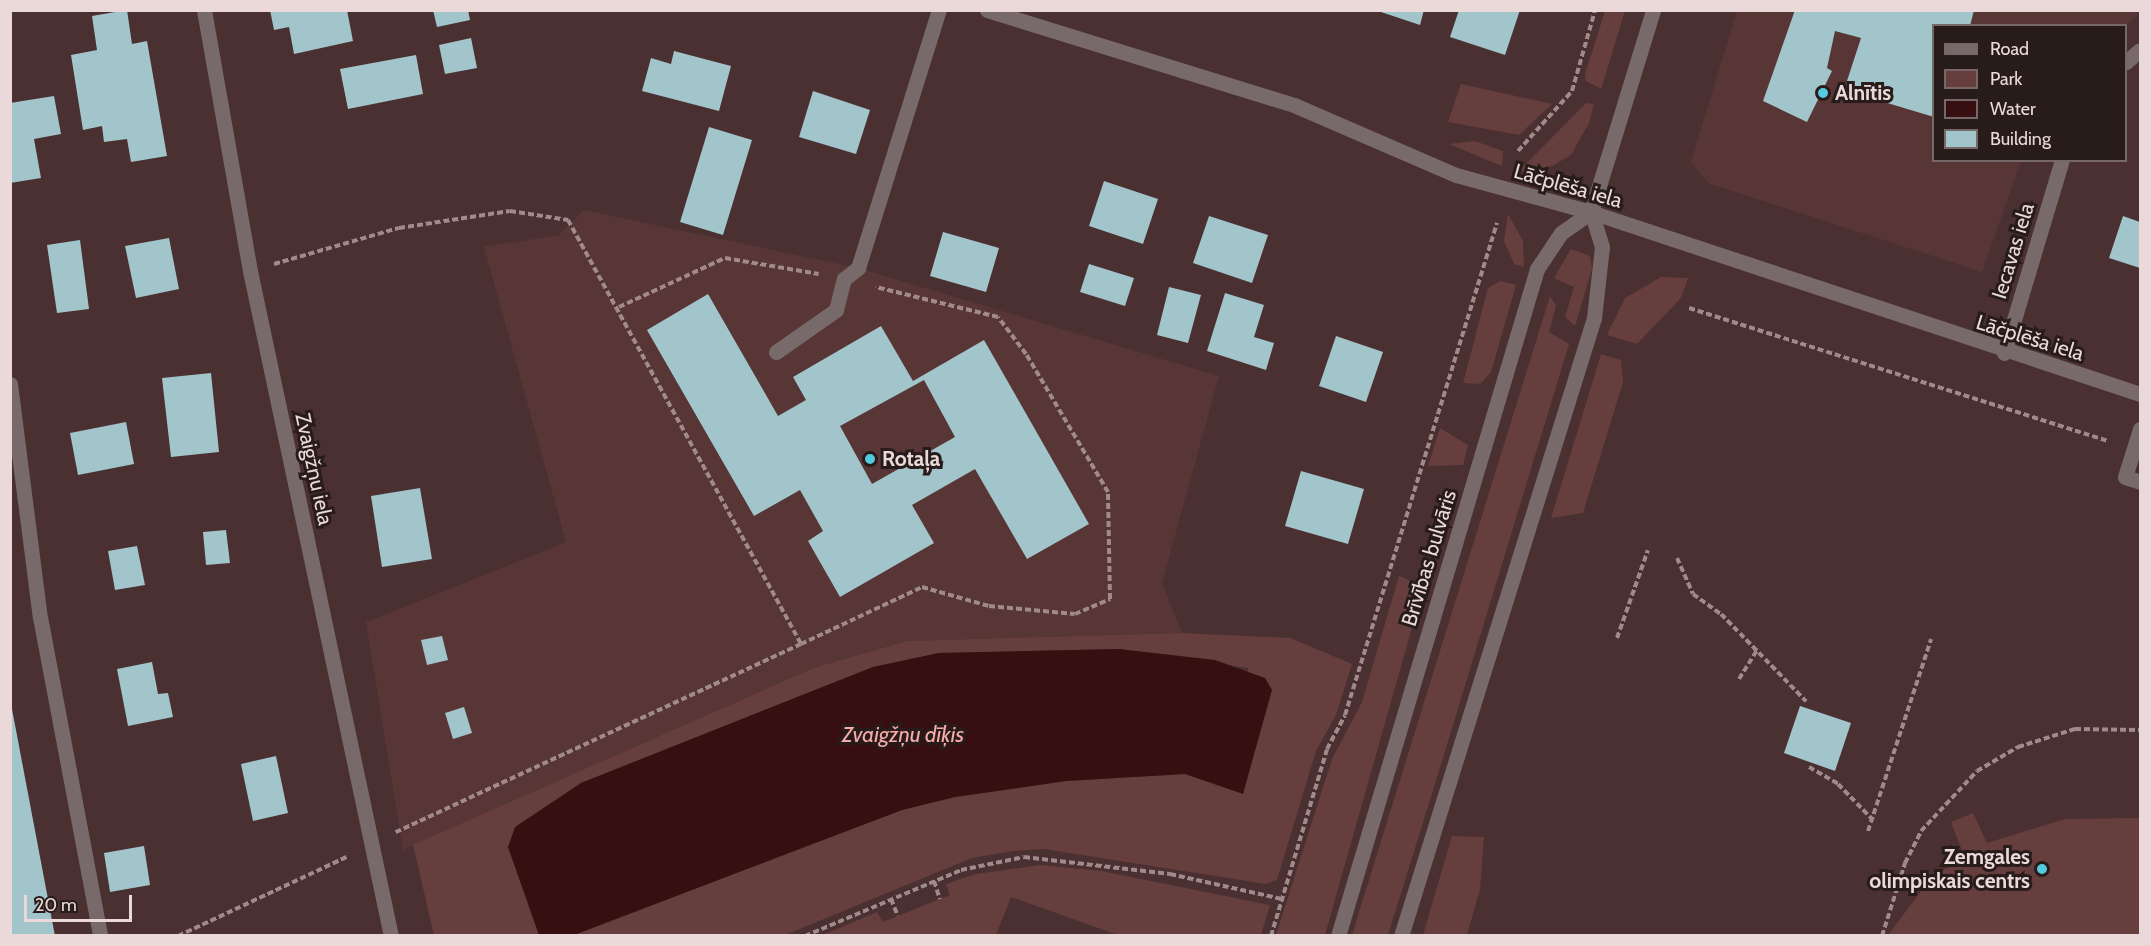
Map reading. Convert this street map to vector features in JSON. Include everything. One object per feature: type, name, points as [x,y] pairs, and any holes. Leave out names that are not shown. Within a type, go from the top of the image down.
[{"type":"street","name":"Zvaigžņu iela","points":[[204,10],[250,271],[391,936]]},
{"type":"street","points":[[776,352],[836,310],[844,279],[858,267],[939,10]]},
{"type":"street","name":"Lāčplēša iela","points":[[987,10],[1294,105],[1456,174],[1591,212],[2004,353],[2140,394]]},
{"type":"street","points":[[1401,936],[1594,318],[1602,247],[1591,212],[1653,10]]},
{"type":"street","points":[[2127,61],[2140,50]]},
{"type":"street","name":"Iecavas iela","points":[[2004,353],[2061,162]]},
{"type":"street","name":"Brīvības bulvāris","points":[[1338,936],[1537,269],[1561,233],[1591,212]]},
{"type":"street","points":[[10,384],[38,605],[100,936]]},
{"type":"street","points":[[2140,429],[2125,477],[2140,482]]},
{"type":"path","points":[[1518,151],[1572,91],[1595,10]]},
{"type":"path","points":[[250,271],[399,228],[510,211],[568,220],[619,308],[801,644]]},
{"type":"path","points":[[1271,936],[1327,749],[1346,716],[1497,223]]},
{"type":"path","points":[[178,936],[922,587],[989,606],[1076,614],[1110,598],[1108,492],[998,317],[844,279],[724,258],[619,308]]},
{"type":"path","points":[[1689,309],[2133,450]]},
{"type":"path","points":[[1617,638],[1648,550]]},
{"type":"path","points":[[1677,558],[1693,594],[1758,649],[1806,701]]},
{"type":"path","points":[[1868,831],[1931,639]]},
{"type":"path","points":[[1739,679],[1758,649]]},
{"type":"path","points":[[1882,936],[1905,863],[1921,831],[1977,771],[2018,747],[2075,729],[2140,730]]},
{"type":"path","points":[[1809,767],[1838,784],[1872,819]]},
{"type":"path","points":[[805,936],[934,881],[994,861],[1058,858],[1170,874],[1282,899]]},
{"type":"path","points":[[934,881],[940,899]]},
{"type":"path","points":[[891,899],[898,916]]},
{"type":"shaded area","name":"Alnītis","points":[[1737,11],[2140,11],[2126,24],[1932,24],[1932,162],[2021,162],[1982,272],[1708,183],[1691,162]]},
{"type":"shaded area","name":"Rotaļa","points":[[584,210],[858,268],[1219,376],[1162,583],[1182,633],[907,641],[812,668],[403,850],[366,622],[566,542],[484,247],[559,235]]},
{"type":"green space","points":[[1605,11],[1625,11],[1601,89],[1586,81],[1585,74]]},
{"type":"green space","points":[[1461,84],[1552,104],[1519,135],[1448,122]]},
{"type":"green space","points":[[1586,103],[1594,104],[1589,123],[1571,155],[1545,170],[1518,172]]},
{"type":"green space","points":[[1475,141],[1503,151],[1502,166],[1449,144]]},
{"type":"green space","points":[[1508,214],[1523,241],[1524,267],[1514,264],[1504,241]]},
{"type":"green space","points":[[1571,249],[1590,256],[1592,269],[1575,326],[1565,317],[1574,287],[1554,278]]},
{"type":"green space","points":[[1661,277],[1688,278],[1681,298],[1637,344],[1607,335],[1625,298]]},
{"type":"green space","points":[[1500,281],[1516,285],[1491,372],[1480,384],[1463,383],[1488,288]]},
{"type":"green space","points":[[1550,296],[1556,306],[1549,332],[1569,344],[1435,784],[1388,935],[1352,935]]},
{"type":"green space","points":[[1601,354],[1621,360],[1623,382],[1583,513],[1551,518]]},
{"type":"green space","points":[[1440,428],[1468,445],[1463,465],[1428,466]]},
{"type":"green space","points":[[1399,576],[1418,584],[1422,592],[1325,935],[1276,935],[1332,759],[1362,702]]},
{"type":"green space","points":[[1182,633],[1290,638],[1352,664],[1336,715],[1316,751],[1277,880],[1266,884],[1044,849],[1013,851],[972,858],[785,935],[574,935],[902,810],[955,797],[1066,781],[1185,774],[1243,793],[1248,668],[1119,649],[939,653],[873,667],[581,783],[508,847],[539,935],[434,935],[413,845],[813,668],[907,641]]},
{"type":"green space","name":"Zemgales olimpiskais centrs","points":[[1973,813],[1987,843],[2065,819],[2140,818],[2140,935],[1888,935],[1925,886],[1963,853],[1951,822]]},
{"type":"green space","points":[[1452,836],[1484,837],[1480,889],[1467,935],[1423,935]]},
{"type":"green space","points":[[1040,865],[1101,871],[1270,905],[1261,935],[1118,935],[1011,897],[996,935],[823,935],[877,912],[883,922],[950,895],[946,884],[976,874]]},
{"type":"water","name":"Zvaigžņu dīķis","points":[[1119,649],[1215,660],[1265,678],[1272,690],[1243,794],[1185,774],[1066,781],[955,797],[902,810],[574,935],[539,935],[508,847],[515,827],[581,783],[873,667],[939,653]]},
{"type":"building","points":[[127,10],[132,44],[147,41],[167,156],[131,162],[127,139],[104,142],[102,126],[83,130],[71,55],[97,50],[92,16]]},
{"type":"building","points":[[270,10],[347,10],[353,41],[294,54],[289,27],[274,30]]},
{"type":"building","points":[[433,10],[468,10],[470,20],[437,27]]},
{"type":"building","points":[[1375,10],[1424,10],[1420,25]]},
{"type":"building","points":[[1459,10],[1520,10],[1505,55],[1450,37]]},
{"type":"building","points":[[1795,10],[1974,10],[1970,24],[1932,24],[1932,116],[1844,90],[1861,38],[1835,31],[1827,68],[1832,71],[1807,122],[1763,101]]},
{"type":"building","points":[[471,38],[477,68],[445,74],[439,45]]},
{"type":"building","points":[[674,51],[731,66],[719,111],[642,91],[651,58],[671,64]]},
{"type":"building","points":[[416,55],[423,94],[348,109],[340,69]]},
{"type":"building","points":[[813,91],[870,110],[856,154],[799,137]]},
{"type":"building","points":[[54,96],[61,134],[34,139],[41,178],[10,183],[10,103]]},
{"type":"building","points":[[709,127],[752,140],[723,235],[680,222]]},
{"type":"building","points":[[1104,181],[1158,199],[1143,244],[1089,226]]},
{"type":"building","points":[[1209,216],[1268,235],[1252,283],[1193,263]]},
{"type":"building","points":[[2123,216],[2140,222],[2140,268],[2109,258]]},
{"type":"building","points":[[943,232],[999,248],[986,292],[930,276]]},
{"type":"building","points":[[169,238],[179,289],[136,298],[125,246]]},
{"type":"building","points":[[80,240],[89,309],[57,313],[47,245]]},
{"type":"building","points":[[1089,264],[1134,278],[1125,306],[1080,292]]},
{"type":"building","points":[[1169,287],[1201,295],[1188,343],[1157,335]]},
{"type":"building","points":[[1225,293],[1264,305],[1254,337],[1274,343],[1266,370],[1207,351]]},
{"type":"building","points":[[708,294],[778,416],[806,400],[793,377],[881,326],[913,381],[984,340],[1089,524],[1027,559],[975,469],[912,505],[934,543],[840,597],[808,541],[823,531],[800,490],[754,516],[647,330]],"holes":[[[924,380],[955,437],[872,484],[840,426]]]},
{"type":"building","points":[[1336,336],[1383,352],[1366,402],[1319,386]]},
{"type":"building","points":[[211,373],[219,452],[171,457],[162,378]]},
{"type":"building","points":[[126,422],[134,464],[78,475],[70,433]]},
{"type":"building","points":[[1301,471],[1364,489],[1348,544],[1285,526]]},
{"type":"building","points":[[420,488],[432,559],[382,567],[371,496]]},
{"type":"building","points":[[226,530],[230,563],[206,565],[203,532]]},
{"type":"building","points":[[137,546],[145,585],[115,590],[108,551]]},
{"type":"building","points":[[442,636],[448,660],[427,665],[421,640]]},
{"type":"building","points":[[152,662],[158,694],[168,693],[173,717],[128,726],[117,669]]},
{"type":"building","points":[[1800,706],[1851,723],[1835,771],[1784,753]]},
{"type":"building","points":[[464,707],[472,733],[453,739],[445,713]]},
{"type":"building","points":[[10,709],[12,709],[55,936],[10,936]]},
{"type":"building","points":[[276,756],[288,813],[253,821],[241,764]]},
{"type":"building","points":[[144,846],[150,885],[110,892],[104,853]]},
{"type":"place","name":"Alnītis","points":[[1823,93]]},
{"type":"place","name":"Rotaļa","points":[[870,459]]},
{"type":"place","name":"Zemgales olimpiskais centrs","points":[[2042,869]]}]
